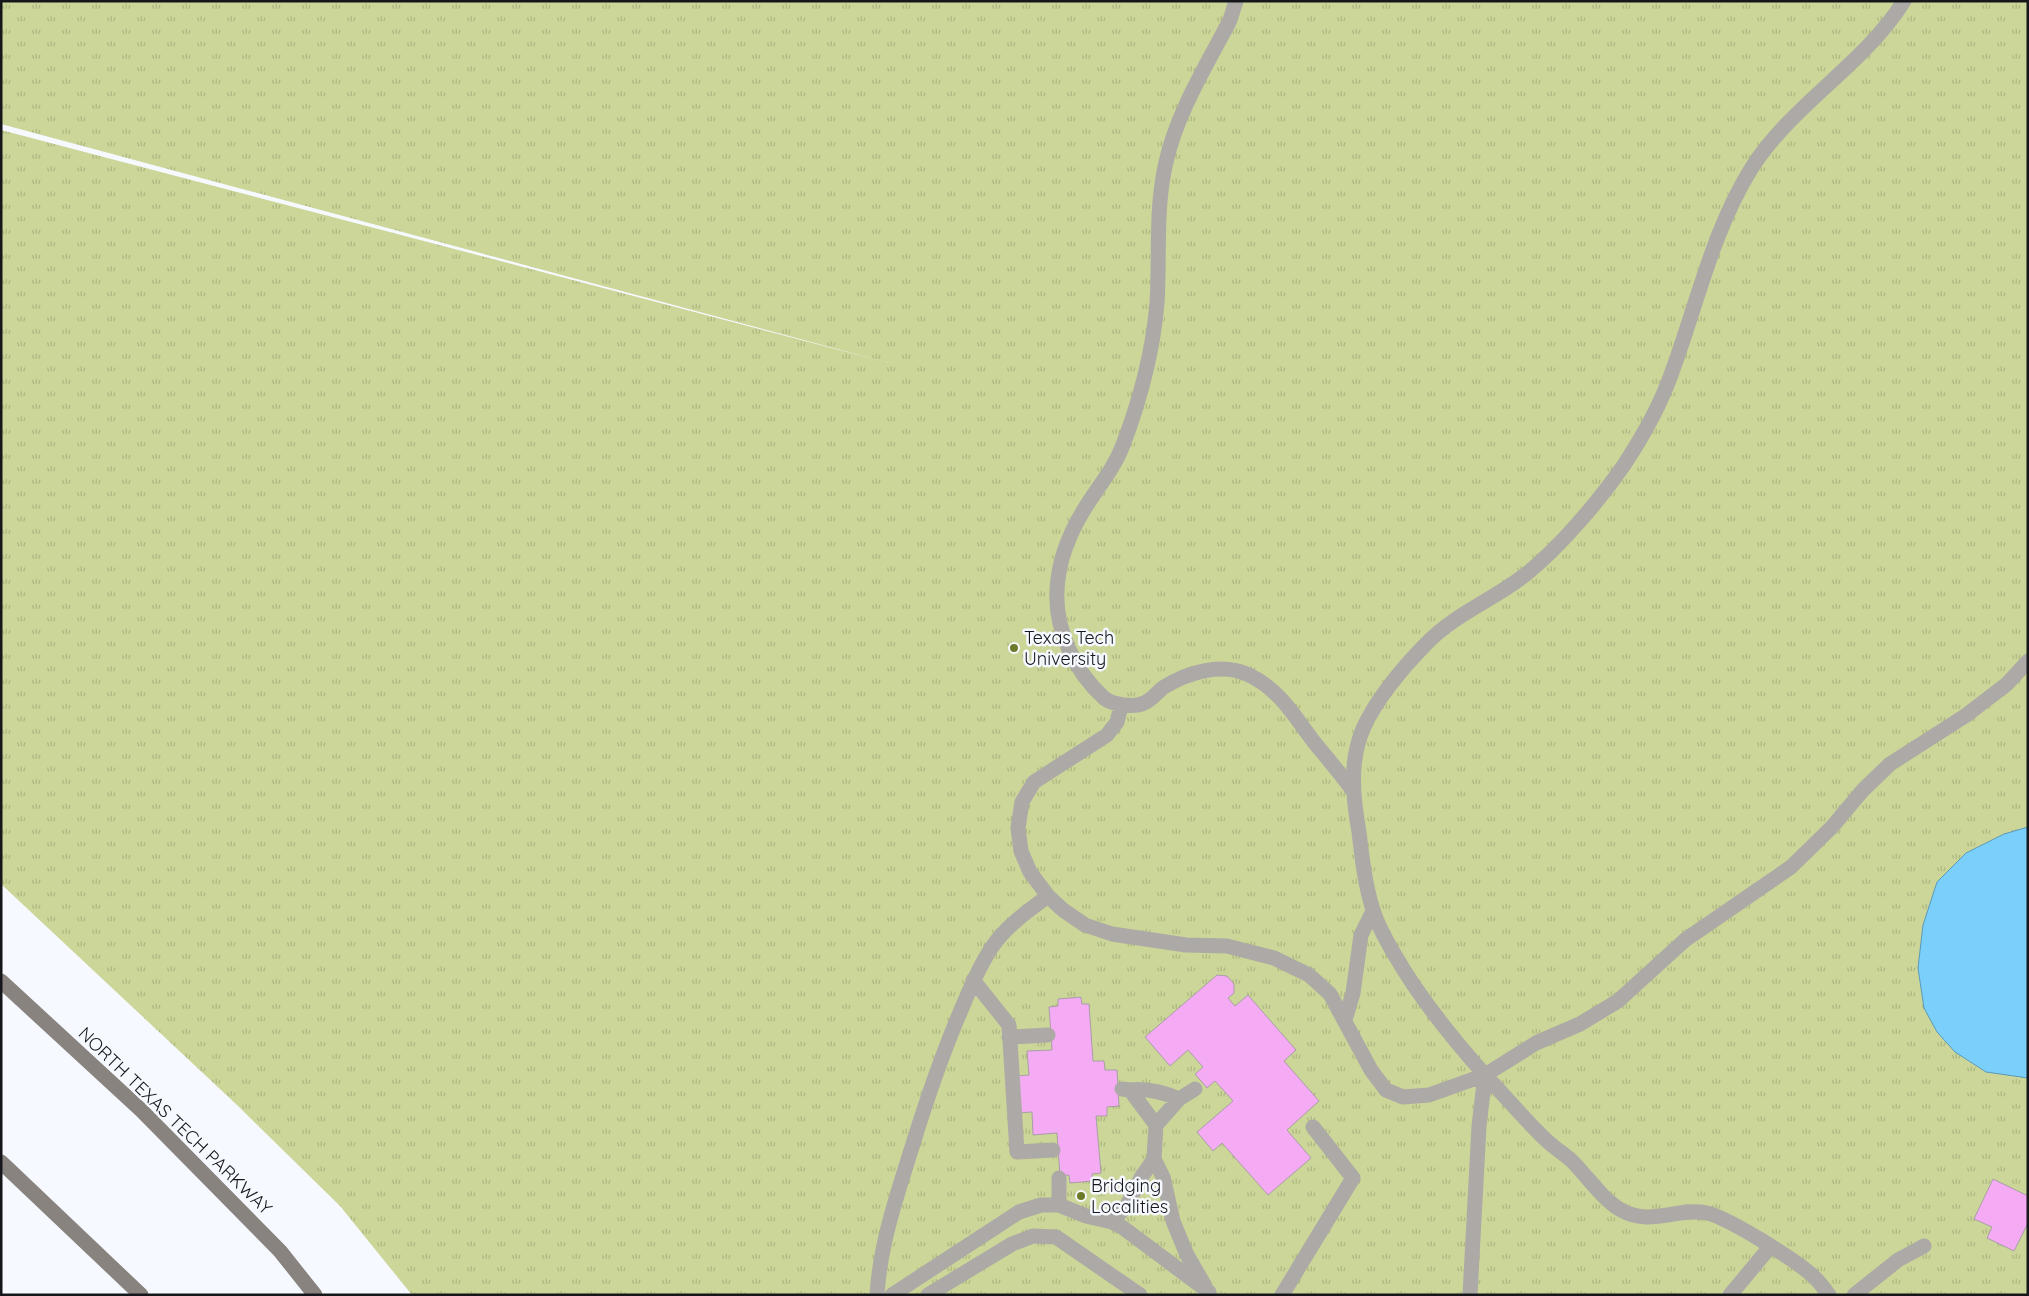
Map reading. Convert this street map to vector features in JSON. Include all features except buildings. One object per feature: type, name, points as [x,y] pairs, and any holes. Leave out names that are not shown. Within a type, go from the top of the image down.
[{"type":"main road","name":"NORTH TEXAS TECH PARKWAY","points":[[1,981],[141,1110],[280,1251],[315,1295]]},
{"type":"main road","points":[[1,1162],[141,1295]]},
{"type":"lane","points":[[1236,1],[1230,20],[1176,127],[1166,162],[1158,219],[1157,302],[1152,350],[1134,415],[1122,449],[1109,474],[1081,515],[1070,536],[1060,566],[1057,592],[1063,636],[1074,660],[1092,684],[1106,700],[1120,706],[1144,704],[1162,688],[1182,678],[1203,671],[1226,670],[1247,674],[1270,688],[1288,706],[1352,792]]},
{"type":"lane","points":[[1829,1295],[1813,1276],[1792,1260],[1736,1226],[1707,1213],[1684,1213],[1659,1218],[1636,1217],[1618,1208],[1570,1160],[1544,1138],[1485,1075],[1432,1012],[1385,938],[1373,911],[1352,792],[1361,733],[1376,704],[1420,650],[1454,620],[1522,577],[1549,555],[1623,466],[1651,418],[1671,376],[1726,216],[1750,170],[1773,137],[1859,56],[1894,17],[1904,1]]},
{"type":"lane","points":[[1120,706],[1117,722],[1107,735],[1034,782],[1022,802],[1018,828],[1021,850],[1030,872],[1048,896],[1086,925],[1112,934],[1186,945],[1226,946],[1274,958],[1308,975],[1330,994],[1371,1070],[1386,1090],[1403,1097],[1429,1095],[1485,1075],[1536,1043],[1580,1024],[1618,1001],[1685,940],[1791,867],[1832,827],[1863,790],[1890,764],[1965,716],[2007,684],[2028,661]]},
{"type":"lane","points":[[877,1295],[889,1222],[932,1080],[973,980],[993,946],[1017,918],[1048,896]]},
{"type":"lane","points":[[1345,1020],[1353,992],[1361,935],[1373,911]]},
{"type":"lane","points":[[973,980],[1009,1025],[1017,1152],[1053,1150]]},
{"type":"lane","points":[[1010,1038],[1048,1036]]},
{"type":"lane","points":[[1470,1295],[1479,1126],[1485,1075]]},
{"type":"lane","points":[[1156,1125],[1126,1089],[1144,1088],[1179,1099]]},
{"type":"lane","points":[[892,1295],[1019,1212],[1041,1205],[1060,1205],[1086,1216],[1112,1222],[1122,1227],[1208,1292],[1179,1237],[1167,1201],[1163,1177],[1154,1159],[1156,1125],[1179,1099],[1195,1089]]},
{"type":"lane","points":[[1282,1295],[1353,1178],[1313,1127]]},
{"type":"lane","points":[[1112,1222],[1127,1205],[1142,1176],[1154,1159]]},
{"type":"lane","points":[[1059,1178],[1060,1205]]},
{"type":"lane","points":[[928,1295],[1012,1244],[1033,1236],[1056,1237],[1140,1295]]},
{"type":"lane","points":[[1854,1295],[1898,1260],[1924,1246]]},
{"type":"lane","points":[[1730,1295],[1770,1247]]},
{"type":"green space","name":"Texas Tech University","points":[[1,1],[2028,1],[2028,1295],[412,1295],[340,1206],[237,1105],[1,884],[1,130],[889,363],[1,124]]},
{"type":"water","points":[[2028,827],[2028,1078],[1986,1072],[1955,1052],[1937,1032],[1924,1008],[1918,968],[1923,925],[1937,882],[1966,853],[2004,834]]},
{"type":"place","name":"Texas Tech University","points":[[1014,648]]},
{"type":"place","name":"Bridging Localities","points":[[1081,1196]]}]
